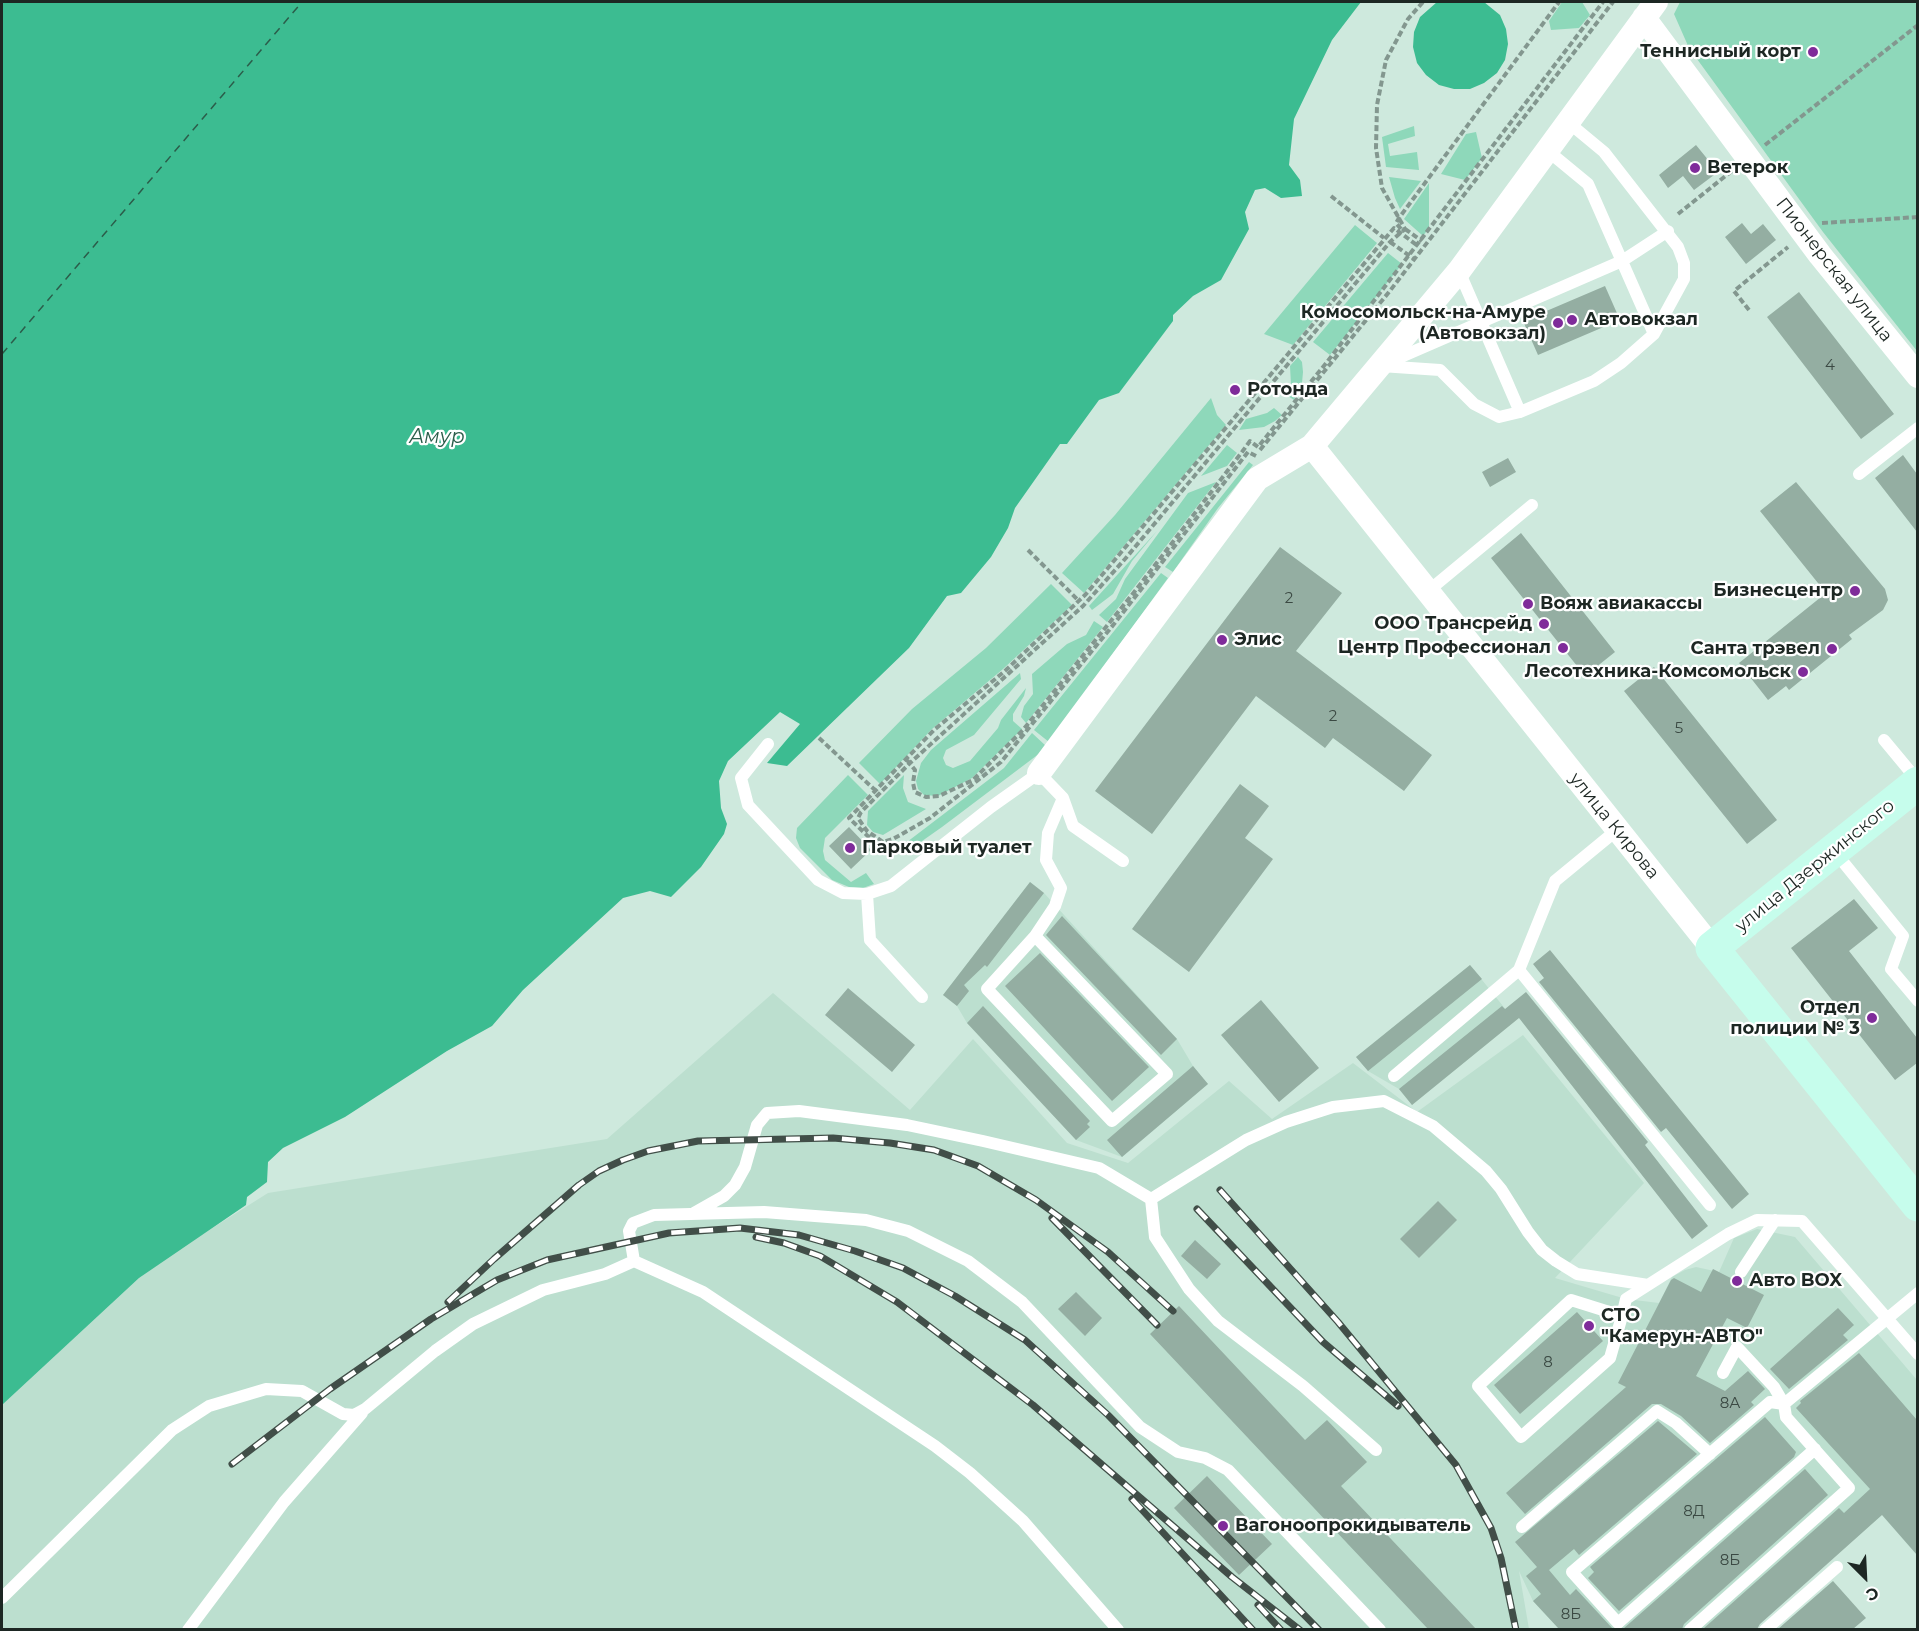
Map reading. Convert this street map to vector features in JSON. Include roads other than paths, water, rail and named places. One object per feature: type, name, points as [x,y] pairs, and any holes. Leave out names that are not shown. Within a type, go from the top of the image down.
[{"type":"main road","name":"улица Дзержинского","points":[[1712,948],[1917,782]]},
{"type":"main road","name":"улица Кирова","points":[[1712,948],[1917,1205]]},
{"type":"street","points":[[1039,773],[1257,479],[1312,446],[1459,271],[1650,10]]},
{"type":"street","name":"Пионерская улица","points":[[1650,10],[1748,158],[1820,255],[1917,376]]},
{"type":"street","name":"улица Кирова","points":[[1312,446],[1712,948]]},
{"type":"lane","points":[[1381,366],[1440,370],[1474,404],[1499,417],[1520,412],[1594,381],[1621,363],[1653,334],[1684,279],[1684,262],[1668,231],[1604,152],[1569,123]]},
{"type":"lane","points":[[1548,151],[1588,184],[1653,334]]},
{"type":"lane","points":[[1381,366],[1482,324],[1622,261],[1668,231]]},
{"type":"lane","points":[[1459,271],[1520,412]]},
{"type":"lane","points":[[1858,474],[1917,428]]},
{"type":"lane","points":[[1427,592],[1532,505]]},
{"type":"lane","points":[[1884,740],[1917,782]]},
{"type":"lane","points":[[768,744],[741,778],[748,805],[818,880],[843,893],[867,894],[891,886],[991,807],[1039,773],[1063,798],[1073,826],[1123,861]]},
{"type":"lane","points":[[1035,936],[1167,1074],[1112,1121],[987,989],[1035,936],[1055,906],[1061,888],[1046,860],[1048,833],[1063,798]]},
{"type":"lane","points":[[1394,1076],[1519,970],[1555,880],[1617,830]]},
{"type":"lane","points":[[1834,851],[1903,936],[1891,969],[1917,1001]]},
{"type":"lane","points":[[867,894],[870,940],[922,997]]},
{"type":"lane","points":[[1519,970],[1710,1205]]},
{"type":"lane","points":[[1151,1199],[1246,1140],[1286,1122],[1333,1107],[1384,1101],[1432,1126],[1486,1171],[1501,1189],[1528,1232],[1542,1250],[1556,1261],[1577,1274],[1648,1285]]},
{"type":"lane","points":[[693,1214],[724,1196],[735,1185],[745,1167],[757,1125],[767,1113],[799,1111],[907,1125],[1099,1168],[1151,1199]]},
{"type":"lane","points":[[1151,1199],[1155,1237],[1189,1289],[1218,1322],[1303,1386],[1376,1450]]},
{"type":"lane","points":[[634,1261],[629,1231],[633,1223],[654,1215],[764,1212],[866,1220],[908,1231],[968,1261],[1022,1302],[1140,1427],[1178,1452],[1204,1458],[1228,1470],[1380,1629]]},
{"type":"lane","points":[[1622,1316],[1571,1300],[1478,1386],[1521,1437],[1610,1358],[1622,1316],[1626,1299],[1738,1229],[1757,1220],[1802,1221],[1917,1354]]},
{"type":"lane","points":[[1741,1272],[1776,1220]]},
{"type":"lane","points":[[188,1629],[284,1502],[365,1409],[435,1351],[473,1324],[543,1290],[605,1274],[634,1261],[704,1292],[935,1446],[970,1473],[1023,1521],[1118,1629]]},
{"type":"lane","points":[[1815,1449],[1618,1623],[1572,1572],[1770,1402],[1784,1404],[1917,1293]]},
{"type":"lane","points":[[1690,1629],[1849,1488],[1786,1417],[1784,1404],[1774,1386],[1737,1347],[1723,1373]]},
{"type":"lane","points":[[2,1598],[172,1430],[209,1406],[266,1389],[302,1391],[343,1414],[354,1415],[365,1409]]},
{"type":"lane","points":[[1522,1527],[1657,1411],[1676,1424],[1710,1454]]},
{"type":"lane","points":[[1765,1629],[1837,1567]]},
{"type":"water","name":"Амур","points":[[2,2],[1361,2],[1332,40],[1294,119],[1289,165],[1300,180],[1302,196],[1281,198],[1265,188],[1255,190],[1245,212],[1249,229],[1221,280],[1193,296],[1173,315],[1173,321],[1119,393],[1099,400],[1067,444],[1060,444],[1015,508],[1008,528],[991,557],[961,593],[947,596],[909,648],[787,766],[767,763],[800,724],[780,712],[728,761],[719,781],[721,808],[727,824],[724,834],[701,867],[671,897],[650,891],[623,898],[523,990],[492,1026],[447,1051],[345,1117],[283,1148],[268,1162],[267,1182],[247,1197],[246,1205],[139,1278],[2,1405]]},
{"type":"water","points":[[1437,2],[1484,2],[1500,15],[1506,29],[1508,44],[1505,60],[1497,73],[1484,83],[1470,89],[1454,89],[1439,85],[1426,75],[1417,63],[1413,47],[1414,32],[1420,17]]},
{"type":"railway","points":[[448,1302],[579,1185],[599,1171],[623,1160],[648,1151],[698,1141],[833,1138],[934,1150],[978,1166],[1036,1200],[1108,1252],[1173,1311]]},
{"type":"railway","points":[[1220,1190],[1338,1322],[1456,1465],[1491,1528],[1501,1558],[1516,1630]]},
{"type":"railway","points":[[1197,1209],[1323,1342],[1398,1406]]},
{"type":"railway","points":[[1052,1218],[1157,1325]]},
{"type":"railway","points":[[232,1464],[330,1389],[431,1319],[497,1280],[547,1260],[669,1233],[740,1228],[799,1235],[903,1268],[955,1296],[1025,1340],[1108,1415],[1319,1630]]},
{"type":"railway","points":[[756,1237],[784,1243],[820,1256],[897,1302],[1033,1405],[1232,1577],[1300,1630]]},
{"type":"railway","points":[[1132,1499],[1253,1630]]},
{"type":"railway","points":[[1258,1605],[1281,1630]]},
{"type":"place","name":"Теннисный корт","points":[[1813,52]]},
{"type":"place","name":"Ветерок","points":[[1695,168]]},
{"type":"place","name":"Автовокзал","points":[[1572,320]]},
{"type":"place","name":"Комосомольск-на-Амуре (Автовокзал)","points":[[1558,323]]},
{"type":"place","name":"Ротонда","points":[[1235,390]]},
{"type":"place","name":"Бизнесцентр","points":[[1855,591]]},
{"type":"place","name":"Вояж авиакассы","points":[[1528,604]]},
{"type":"place","name":"ООО Трансрейд","points":[[1544,624]]},
{"type":"place","name":"Элис","points":[[1222,640]]},
{"type":"place","name":"Центр Профессионал","points":[[1563,648]]},
{"type":"place","name":"Санта трэвел","points":[[1832,649]]},
{"type":"place","name":"Лесотехника-Комсомольск","points":[[1803,672]]},
{"type":"place","name":"Парковый туалет","points":[[850,848]]},
{"type":"place","name":"Отдел полиции № 3","points":[[1872,1018]]},
{"type":"place","name":"Авто BOX","points":[[1737,1281]]},
{"type":"place","name":"СТО \"Камерун-АВТО\"","points":[[1589,1326]]},
{"type":"place","name":"Вагоноопрокидыватель","points":[[1223,1526]]}]
